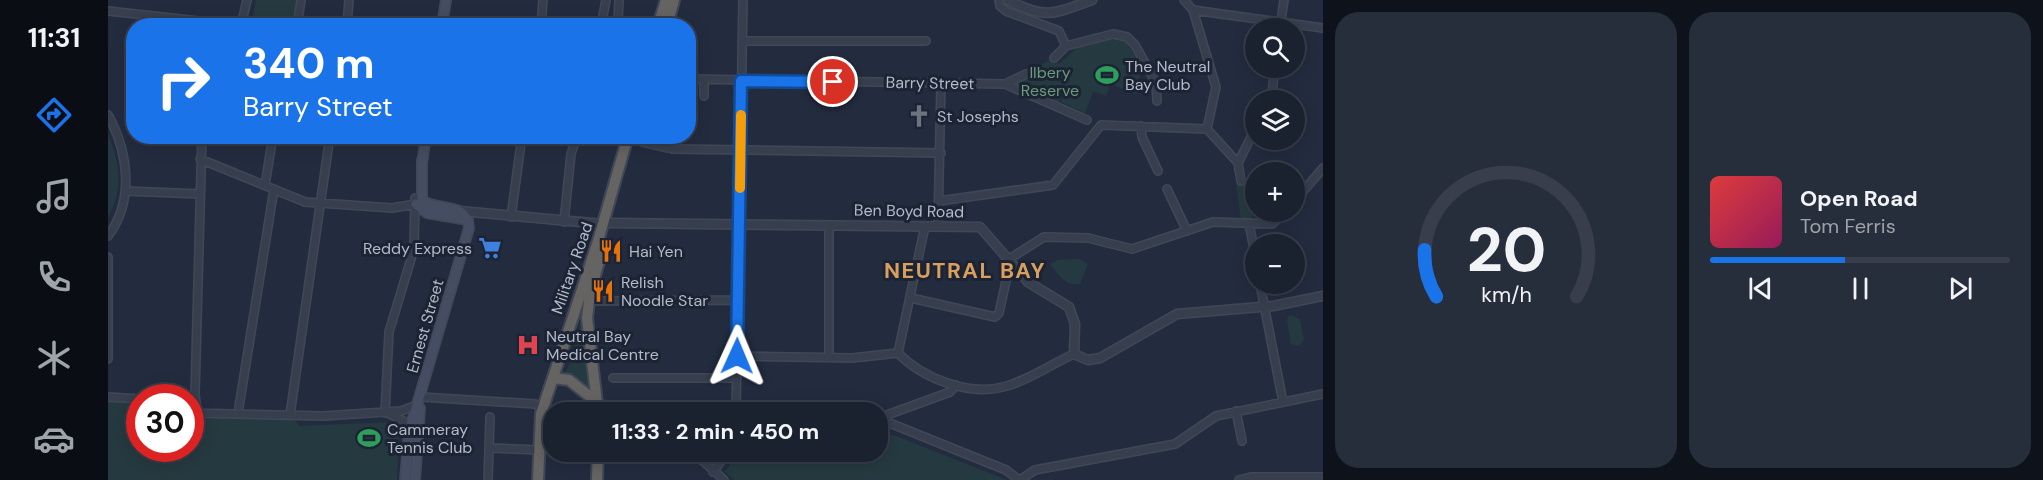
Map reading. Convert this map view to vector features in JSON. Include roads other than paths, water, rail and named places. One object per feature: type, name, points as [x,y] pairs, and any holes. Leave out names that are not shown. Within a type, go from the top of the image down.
[{"type":"highway","points":[[660,18],[666,0]]},
{"type":"highway","points":[[669,18],[674,0]]},
{"type":"highway","name":"Military Road","points":[[597,402],[588,341],[588,301],[630,144]]},
{"type":"highway","name":"Military Road","points":[[545,402],[567,331],[607,224]]},
{"type":"highway","points":[[567,331],[579,310],[588,301]]},
{"type":"highway","points":[[553,378],[562,377],[571,381],[592,402]]},
{"type":"highway","name":"Military Road","points":[[538,480],[543,409]]},
{"type":"highway","points":[[597,480],[598,462]]},
{"type":"main road","points":[[443,18],[446,0]]},
{"type":"main road","points":[[415,205],[425,144]]},
{"type":"main road","points":[[422,160],[420,195],[429,209]]},
{"type":"main road","name":"Ben Boyd Road","points":[[415,205],[456,214],[468,220]]},
{"type":"main road","name":"Ernest Street","points":[[456,214],[463,229],[458,264]]},
{"type":"main road","name":"Ernest Street","points":[[405,480],[407,442],[411,423],[469,232],[468,220]]},
{"type":"main road","name":"Ernest Street","points":[[415,480],[419,400]]},
{"type":"main road","points":[[411,423],[415,468]]},
{"type":"street","points":[[243,18],[247,0]]},
{"type":"street","points":[[298,18],[301,0]]},
{"type":"street","points":[[348,18],[349,0]]},
{"type":"street","points":[[542,18],[543,0]]},
{"type":"street","points":[[603,18],[606,0]]},
{"type":"street","points":[[618,18],[619,0]]},
{"type":"street","points":[[736,402],[743,0]]},
{"type":"street","points":[[999,0],[1000,6],[1006,11],[1059,31],[1066,46]]},
{"type":"street","points":[[1008,0],[1032,12],[1047,14],[1092,0]]},
{"type":"street","points":[[1184,0],[1193,10],[1216,87],[1208,129]]},
{"type":"street","points":[[1281,18],[1284,0]]},
{"type":"street","points":[[1193,10],[1245,19]]},
{"type":"street","points":[[108,11],[175,18]]},
{"type":"street","points":[[1305,27],[1323,28]]},
{"type":"street","points":[[1054,58],[1066,46],[1113,34],[1127,37],[1135,45],[1156,83],[1157,101]]},
{"type":"street","points":[[742,41],[926,41]]},
{"type":"street","name":"Barry Street","points":[[696,79],[1005,84],[1026,74]]},
{"type":"street","points":[[704,80],[704,96]]},
{"type":"street","points":[[938,226],[941,83]]},
{"type":"street","points":[[1005,84],[1087,120]]},
{"type":"street","points":[[108,114],[121,140],[126,191],[113,229],[108,236]]},
{"type":"street","points":[[939,201],[1053,185],[1101,125],[1208,129],[1238,163],[1241,181]]},
{"type":"street","points":[[1141,126],[1142,137],[1158,171]]},
{"type":"street","points":[[195,384],[201,144]]},
{"type":"street","points":[[265,186],[272,144]]},
{"type":"street","points":[[290,415],[329,144]]},
{"type":"street","points":[[511,217],[521,144]]},
{"type":"street","points":[[564,222],[571,154],[574,144]]},
{"type":"street","points":[[652,144],[669,149],[941,153]]},
{"type":"street","points":[[1238,163],[1245,149]]},
{"type":"street","points":[[200,159],[305,201],[392,208],[415,205],[414,249],[389,332],[388,413]]},
{"type":"street","points":[[1305,189],[1323,168]]},
{"type":"street","points":[[239,407],[274,189]]},
{"type":"street","points":[[1167,189],[1188,231]]},
{"type":"street","points":[[126,191],[200,194]]},
{"type":"street","name":"Ben Boyd Road","points":[[456,214],[486,212],[511,217],[607,224],[980,227],[1028,282],[1064,302],[1070,308],[1075,324],[1074,354]]},
{"type":"street","name":"Ben Boyd Road","points":[[468,220],[511,217]]},
{"type":"street","points":[[911,298],[995,317],[999,313],[1011,263],[1044,237],[1088,238],[1132,249],[1213,222],[1275,224],[1277,222]]},
{"type":"street","points":[[1249,224],[1251,234]]},
{"type":"street","points":[[829,225],[829,357]]},
{"type":"street","points":[[898,352],[925,226]]},
{"type":"street","points":[[108,257],[108,359]]},
{"type":"street","points":[[1262,294],[1283,402]]},
{"type":"street","points":[[898,352],[916,369],[964,388],[1001,388],[1074,354],[1083,360],[1100,358],[1177,314],[1265,307],[1323,297]]},
{"type":"street","points":[[588,301],[737,300]]},
{"type":"street","points":[[737,356],[852,358],[898,352]]},
{"type":"street","points":[[613,378],[737,378]]},
{"type":"street","points":[[956,385],[950,392],[888,415],[887,422],[1006,470],[1019,480],[1035,470],[1175,444],[1216,416],[1323,394]]},
{"type":"street","points":[[108,397],[126,398]]},
{"type":"street","points":[[204,412],[290,415],[388,413],[408,410],[419,400],[535,404],[543,409]]},
{"type":"street","points":[[1236,411],[1242,441]]},
{"type":"street","points":[[388,413],[403,415],[411,423]]},
{"type":"street","points":[[388,413],[403,421],[407,442]]},
{"type":"street","points":[[488,480],[490,417]]},
{"type":"street","points":[[489,448],[539,450]]},
{"type":"street","points":[[703,462],[724,480]]},
{"type":"street","points":[[713,472],[720,462]]},
{"type":"street","points":[[1239,480],[1251,477],[1323,477]]},
{"type":"place","name":"The Neutral Bay Club","points":[[1107,75]]},
{"type":"place","name":"St Josephs","points":[[919,116]]},
{"type":"place","name":"Reddy Express","points":[[490,248]]},
{"type":"place","name":"Hai Yen","points":[[611,251]]},
{"type":"place","name":"Relish Noodle Star","points":[[603,291]]},
{"type":"place","name":"Neutral Bay Medical Centre","points":[[528,345]]},
{"type":"place","name":"Cammeray Tennis Club","points":[[369,438]]},
{"type":"district","name":"NEUTRAL BAY","points":[[965,270]]},
{"type":"park label","name":"Ilbery Reserve","points":[[1050,81]]}]
